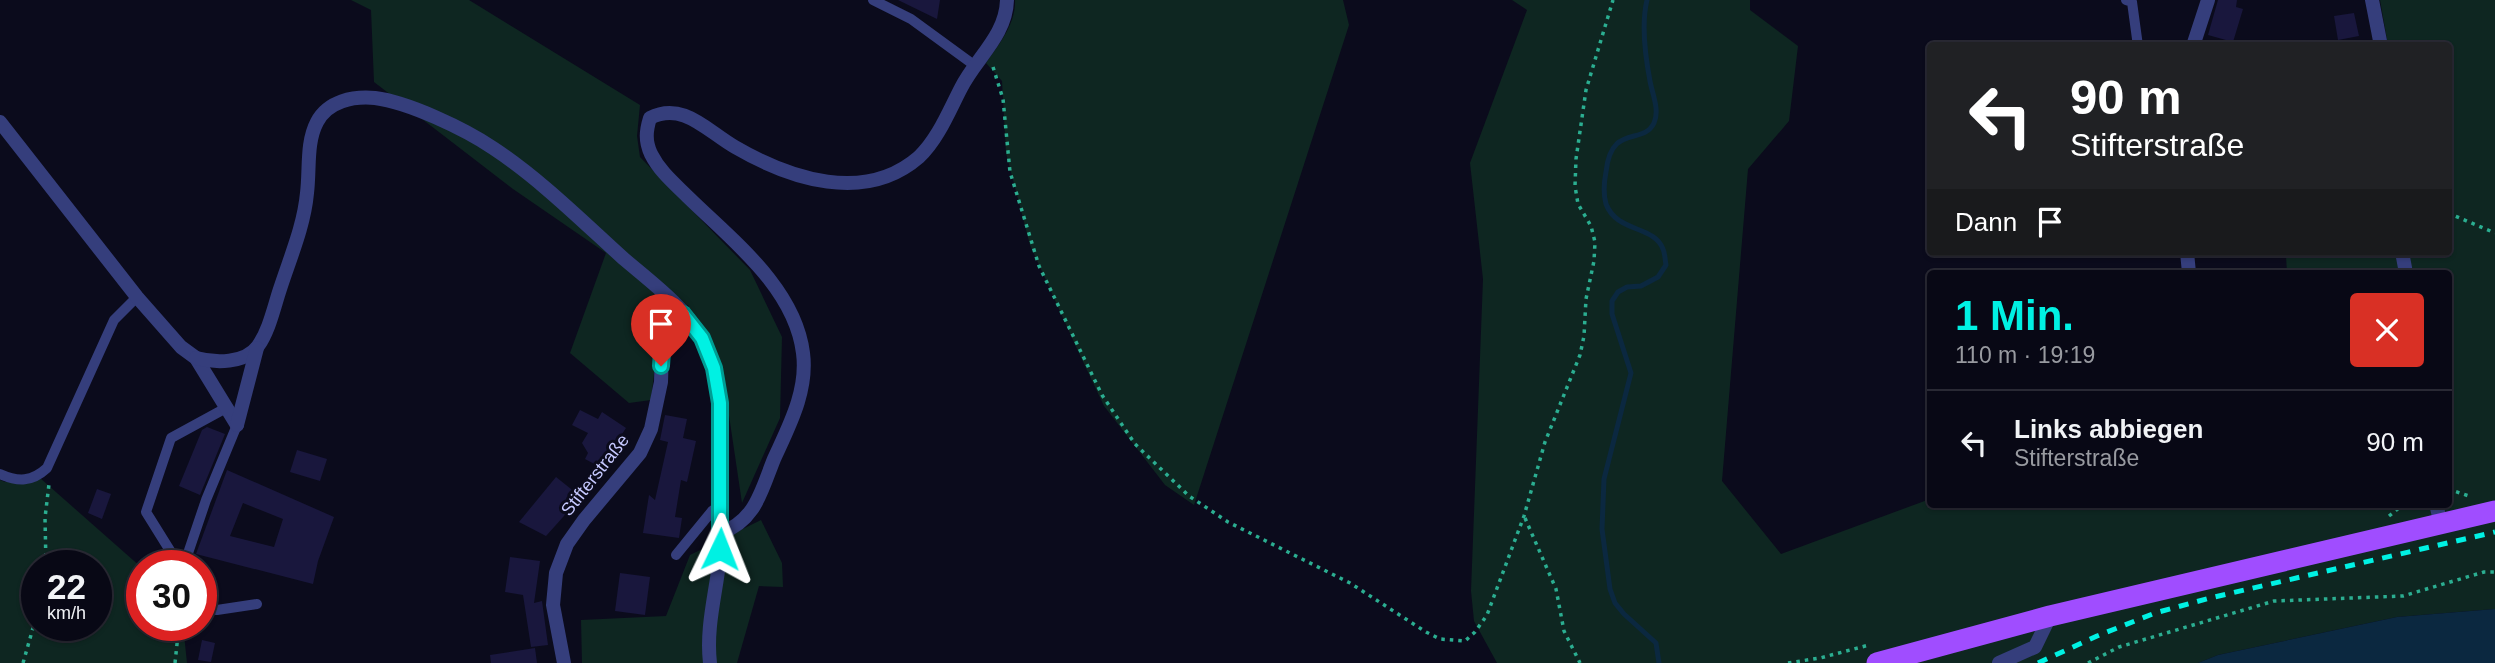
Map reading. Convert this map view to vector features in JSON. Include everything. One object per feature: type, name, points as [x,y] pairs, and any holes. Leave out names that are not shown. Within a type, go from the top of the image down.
[{"type":"main road","points":[[1877,663],[2439,514],[2495,511]]},
{"type":"street","points":[[721,533],[736,528],[749,516],[759,496],[797,407],[803,380],[803,354],[798,333],[786,306],[768,279],[660,169],[650,152],[646,134],[650,118],[662,112],[676,111],[736,147],[803,177],[833,183],[858,184],[881,179],[898,172],[920,155],[946,117],[974,65],[1003,23],[1007,0]]},
{"type":"street","points":[[2194,42],[2208,0]]},
{"type":"street","points":[[2372,0],[2380,42]]},
{"type":"street","points":[[237,425],[257,348],[271,317],[301,225],[307,195],[311,136],[318,119],[333,104],[354,98],[377,98],[460,130],[492,147],[566,206],[683,314],[702,338],[714,368],[720,403],[721,533],[719,565],[709,622],[710,663]]},
{"type":"street","points":[[0,122],[137,297],[181,347],[196,358],[212,362],[233,361],[257,348]]},
{"type":"street","name":"Stifterstraße","points":[[564,663],[553,605],[556,573],[567,544],[640,453],[651,429],[661,382],[662,350],[667,333],[683,314]]},
{"type":"street","points":[[196,358],[237,425]]},
{"type":"street","points":[[2000,663],[2035,647],[2050,616]]},
{"type":"lane","points":[[873,0],[911,19],[974,65]]},
{"type":"lane","points":[[2131,1],[2137,42]]},
{"type":"lane","points":[[0,474],[24,480],[37,477],[47,468],[114,320],[137,297]]},
{"type":"lane","points":[[171,550],[146,512],[172,438],[226,408]]},
{"type":"lane","points":[[187,550],[237,425]]},
{"type":"lane","points":[[676,555],[712,511],[721,504]]},
{"type":"lane","points":[[217,610],[257,604]]},
{"type":"path","points":[[983,53],[997,73],[1001,86],[1010,172],[1039,266],[1102,395],[1119,422],[1150,461],[1189,496],[1228,522],[1350,583],[1426,632],[1455,642],[1465,641],[1487,615],[1524,516],[1545,442],[1580,355],[1595,242],[1591,226],[1578,204],[1575,186],[1576,159],[1586,90],[1614,0]]},
{"type":"path","points":[[2452,215],[2495,233]]},
{"type":"path","points":[[46,550],[45,518],[50,479],[47,468]]},
{"type":"path","points":[[2452,490],[2475,498]]},
{"type":"path","points":[[1524,516],[1556,589],[1564,631],[1580,663]]},
{"type":"path","points":[[2088,663],[2119,647],[2274,601],[2403,596],[2484,572],[2495,572]]},
{"type":"path","points":[[23,663],[29,641]]},
{"type":"path","points":[[175,663],[177,641]]},
{"type":"green space","points":[[351,0],[469,0],[640,105],[637,136],[640,157],[750,270],[782,337],[780,418],[742,503],[724,382],[688,305],[658,339],[651,400],[629,403],[570,353],[606,253],[513,189],[374,82],[371,10]]},
{"type":"green space","points":[[1015,0],[1343,0],[1349,25],[1194,505],[1165,485],[1104,406],[1030,245],[1006,153],[1002,81],[986,63],[1010,25]]},
{"type":"green space","points":[[1512,0],[1750,0],[1750,10],[1798,46],[1789,121],[1748,169],[1722,481],[1781,554],[1927,500],[1927,508],[2452,508],[2452,270],[2287,270],[2286,256],[2452,256],[2452,42],[2387,42],[2380,0],[2495,0],[2495,609],[2397,617],[2218,655],[2198,663],[1497,663],[1474,621],[1471,591],[1483,279],[1470,163],[1527,10]]},
{"type":"green space","points":[[40,478],[126,554],[126,641],[185,641],[187,663],[0,663],[0,480],[5,482]]},
{"type":"green space","points":[[761,520],[782,563],[783,587],[759,586],[737,663],[582,663],[581,620],[666,616],[690,555]]},
{"type":"water","points":[[2495,609],[2495,663],[2198,663],[2218,655],[2397,617]]},
{"type":"building","points":[[898,0],[940,0],[937,19]]},
{"type":"building","points":[[2218,0],[2237,0],[2236,7],[2243,9],[2233,42],[2208,35]]},
{"type":"building","points":[[2354,13],[2359,36],[2338,40],[2334,16]]},
{"type":"building","points":[[580,410],[598,419],[602,412],[626,428],[600,467],[585,459],[588,453],[582,443],[588,433],[572,425]]},
{"type":"building","points":[[665,415],[687,419],[683,438],[696,441],[687,482],[681,480],[675,517],[682,518],[679,538],[643,533],[649,495],[655,500],[668,442],[660,440]]},
{"type":"building","points":[[207,427],[225,434],[200,495],[179,486],[202,430]]},
{"type":"building","points":[[297,450],[327,459],[320,481],[290,472]]},
{"type":"building","points":[[227,470],[334,517],[318,561],[313,584],[217,559],[217,550],[197,550]],"holes":[[[243,503],[283,519],[274,547],[230,536]]]},
{"type":"building","points":[[556,477],[581,497],[546,536],[519,522]]},
{"type":"building","points":[[97,489],[111,494],[102,519],[88,513]]},
{"type":"building","points":[[510,557],[540,561],[534,603],[542,601],[548,645],[531,647],[523,595],[505,592]]},
{"type":"building","points":[[620,573],[650,577],[645,615],[615,611]]},
{"type":"building","points":[[202,641],[215,643],[211,662],[198,660]]},
{"type":"building","points":[[535,648],[537,663],[491,663],[490,655]]},
{"type":"waterway","points":[[1647,0],[1644,40],[1656,118],[1649,130],[1620,141],[1614,147],[1609,157],[1604,192],[1606,204],[1618,220],[1658,241],[1664,251],[1666,265],[1658,277],[1641,286],[1627,287],[1618,292],[1612,301],[1612,314],[1631,373],[1604,479],[1602,529],[1610,589],[1615,603],[1656,643],[1659,663]]},
{"type":"railway","points":[[2038,663],[2155,613],[2495,532]]},
{"type":"route","points":[[661,366],[667,333],[683,314],[702,338],[714,368],[720,403],[720,549]]}]
